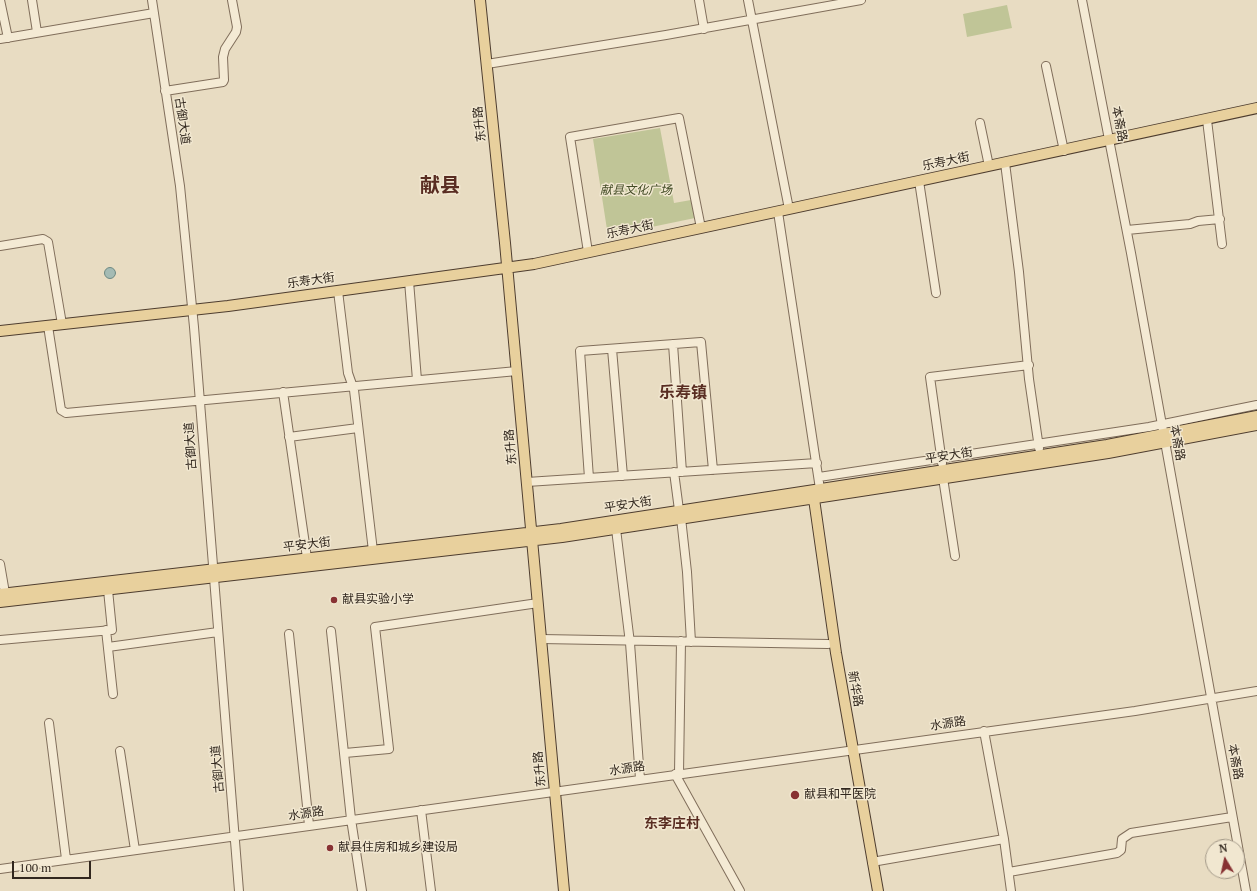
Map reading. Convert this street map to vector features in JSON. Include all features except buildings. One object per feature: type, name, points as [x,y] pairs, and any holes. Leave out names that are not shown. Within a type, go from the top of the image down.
[{"type":"main road","name":"东升路","points":[[480,0],[508,268],[564,891]]},
{"type":"main road","name":"乐寿大街","points":[[0,331],[192,310],[508,268],[1064,151],[1257,108]]},
{"type":"main road","name":"平安大街","points":[[2,596],[214,574],[532,536],[943,474],[1257,416]]},
{"type":"main road","name":"平安大街","points":[[943,474],[1040,455],[1163,434],[1257,425]]},
{"type":"main road","name":"新华路","points":[[812,493],[828,644],[878,891]]},
{"type":"main road","name":"新华路","points":[[812,493],[871,891]]},
{"type":"main road","name":"平安大街","points":[[2,596],[108,590],[307,558],[616,528],[680,514]]},
{"type":"street","points":[[0,0],[4,38],[154,13]]},
{"type":"street","points":[[32,0],[37,32]]},
{"type":"street","name":"古御大道","points":[[152,0],[180,186],[200,401],[239,891]]},
{"type":"street","points":[[166,91],[223,82],[223,57],[225,49],[236,32],[237,27],[232,0]]},
{"type":"street","points":[[698,0],[704,29]]},
{"type":"street","points":[[748,0],[789,209]]},
{"type":"street","points":[[487,64],[752,21],[861,0]]},
{"type":"street","name":"本斋路","points":[[1082,0],[1127,230],[1246,891]]},
{"type":"street","points":[[1046,66],[1064,151]]},
{"type":"street","points":[[588,252],[570,137],[679,118],[701,228]]},
{"type":"street","points":[[1207,120],[1222,244]]},
{"type":"street","points":[[980,123],[989,166]]},
{"type":"street","points":[[1005,163],[1040,455]]},
{"type":"street","points":[[919,181],[936,293]]},
{"type":"street","points":[[778,212],[819,477],[812,493]]},
{"type":"street","points":[[1127,230],[1190,224],[1198,221],[1220,219]]},
{"type":"street","points":[[0,246],[43,239],[48,242],[62,324]]},
{"type":"street","points":[[409,281],[417,380]]},
{"type":"street","points":[[338,291],[348,373],[352,385],[358,428],[373,551]]},
{"type":"street","points":[[48,326],[62,412],[66,413],[352,385],[517,371]]},
{"type":"street","points":[[590,478],[580,351],[701,342],[713,470]]},
{"type":"street","points":[[673,344],[680,514],[687,572],[691,642]]},
{"type":"street","points":[[612,348],[623,476]]},
{"type":"street","points":[[955,556],[930,377],[1029,365]]},
{"type":"street","points":[[283,392],[307,558]]},
{"type":"street","points":[[819,477],[1038,444],[1163,434],[1257,405]]},
{"type":"street","points":[[289,437],[358,428]]},
{"type":"street","points":[[527,482],[816,463]]},
{"type":"street","points":[[616,528],[630,641],[640,779]]},
{"type":"street","points":[[0,564],[2,596]]},
{"type":"street","points":[[0,640],[112,630],[108,590]]},
{"type":"street","points":[[345,754],[389,749],[375,626],[538,603]]},
{"type":"street","points":[[106,630],[113,694]]},
{"type":"street","points":[[331,631],[351,819],[362,891]]},
{"type":"street","points":[[108,647],[218,632]]},
{"type":"street","points":[[289,634],[309,825]]},
{"type":"street","points":[[542,639],[828,644]]},
{"type":"street","points":[[681,642],[677,774],[740,891]]},
{"type":"street","name":"水源路","points":[[0,869],[1211,699],[1257,691]]},
{"type":"street","points":[[49,723],[66,859]]},
{"type":"street","points":[[984,731],[1012,891]]},
{"type":"street","points":[[120,751],[134,850]]},
{"type":"street","points":[[421,810],[431,891]]},
{"type":"street","points":[[1009,872],[1117,853],[1123,846],[1122,839],[1131,833],[1232,817]]},
{"type":"street","points":[[872,862],[1004,839]]},
{"type":"green space","points":[[1007,5],[1012,28],[967,37],[963,14]]},
{"type":"green space","name":"献县文化广场","points":[[660,128],[674,203],[691,200],[695,218],[608,236],[593,139]]},
{"type":"water","points":[[110,267],[114,269],[116,273],[114,277],[110,279],[106,277],[104,273],[106,269]]},
{"type":"place","name":"献县实验小学","points":[[334,600]]},
{"type":"place","name":"献县和平医院","points":[[795,795]]},
{"type":"place","name":"献县住房和城乡建设局","points":[[330,848]]},
{"type":"district","name":"献县","points":[[440,186]]},
{"type":"district","name":"乐寿镇","points":[[683,393]]},
{"type":"district","name":"东李庄村","points":[[672,824]]}]
